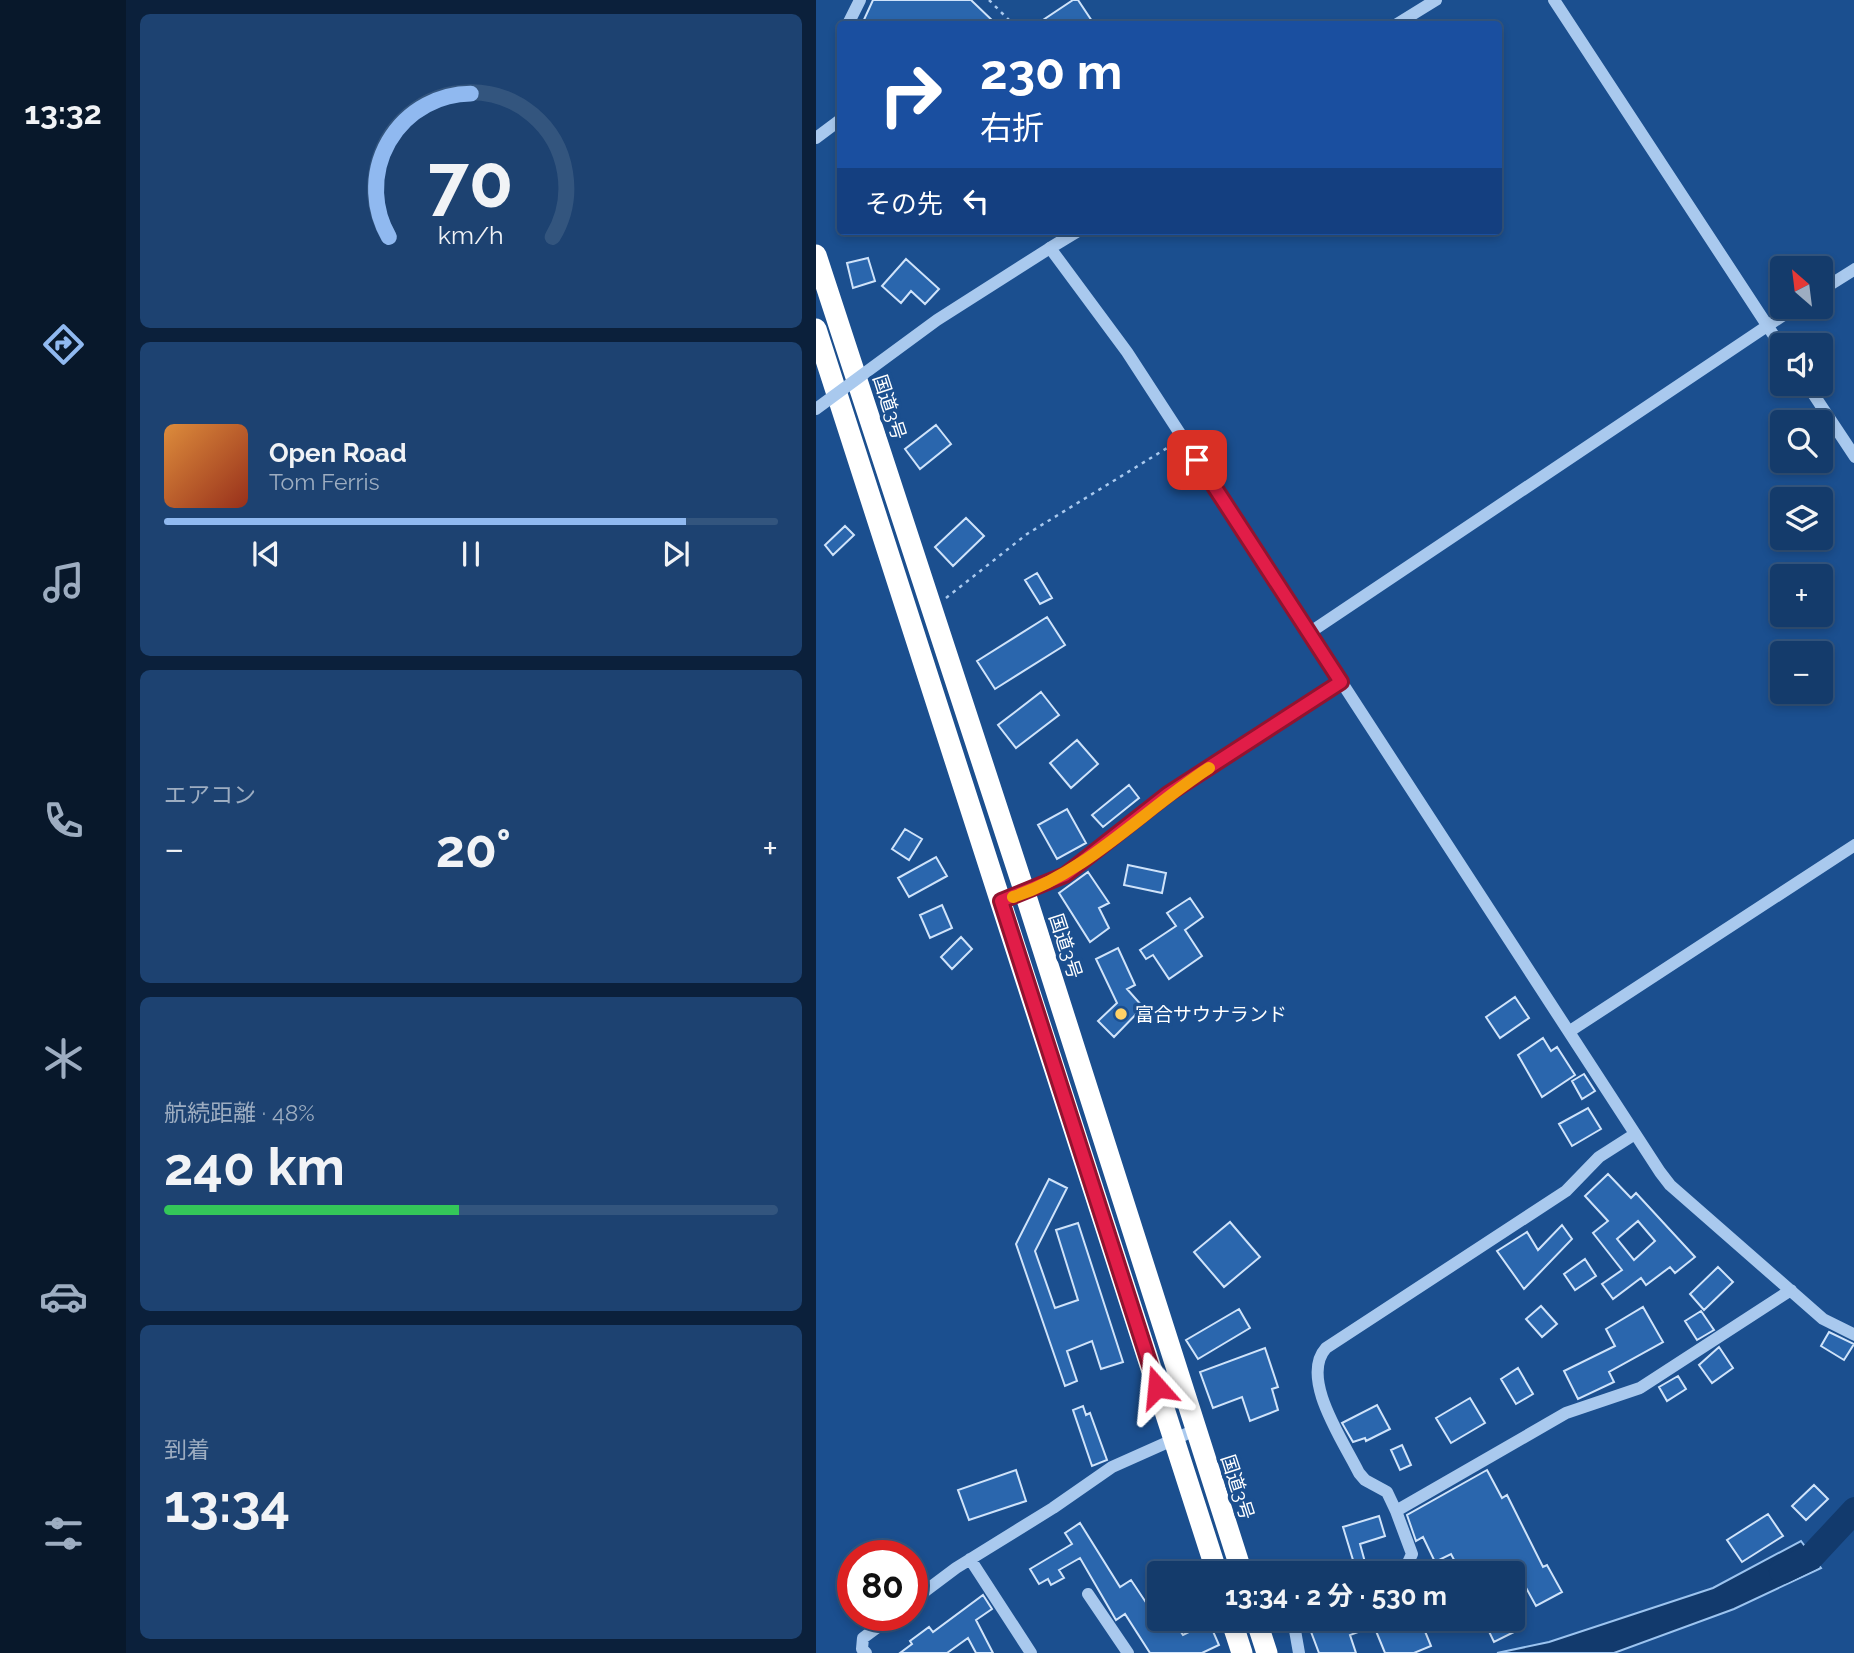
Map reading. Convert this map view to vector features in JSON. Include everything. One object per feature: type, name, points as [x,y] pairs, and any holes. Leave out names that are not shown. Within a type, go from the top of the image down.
[{"type":"highway","name":"国道3号","points":[[816,255],[1025,893],[1238,1561]]},
{"type":"highway","points":[[816,329],[1213,1561]]},
{"type":"highway","points":[[1235,1631],[1242,1653]]},
{"type":"highway","points":[[1260,1631],[1267,1653]]},
{"type":"street","points":[[850,21],[860,0]]},
{"type":"street","points":[[1402,21],[1436,0]]},
{"type":"street","points":[[1554,0],[1772,333]]},
{"type":"street","points":[[816,138],[837,122]]},
{"type":"street","points":[[816,409],[937,320],[1071,235]]},
{"type":"street","points":[[1050,248],[1120,341],[1670,1185],[1823,1319],[1854,1335]]},
{"type":"street","points":[[1833,283],[1854,269]]},
{"type":"street","points":[[1309,633],[1776,319]]},
{"type":"street","points":[[1814,396],[1854,457]]},
{"type":"street","points":[[1001,901],[1065,875],[1168,794],[1341,682]]},
{"type":"street","points":[[1570,1031],[1850,848],[1854,863]]},
{"type":"street","points":[[1409,1561],[1412,1554],[1387,1492],[1365,1480],[1359,1473],[1318,1388],[1316,1369],[1319,1356],[1326,1348],[1566,1191],[1594,1162],[1635,1135]]},
{"type":"street","points":[[1396,1511],[1566,1413],[1640,1388],[1791,1290]]},
{"type":"street","points":[[928,1589],[1112,1467],[1195,1430]]},
{"type":"street","points":[[970,1559],[1031,1653]]},
{"type":"street","points":[[1088,1594],[1128,1653]]},
{"type":"street","points":[[866,1653],[862,1648],[863,1638],[872,1631]]},
{"type":"street","points":[[1295,1631],[1299,1653]]},
{"type":"path","points":[[989,0],[1010,21]]},
{"type":"path","points":[[933,609],[1027,534],[1183,438]]},
{"type":"water","points":[[1801,1541],[1821,1568],[1734,1609],[1614,1653],[1497,1653],[1549,1642],[1713,1588]]},
{"type":"building","points":[[873,0],[971,0],[993,21],[863,21]]},
{"type":"building","points":[[1073,0],[1078,0],[1092,21],[1042,21]]},
{"type":"building","points":[[868,258],[875,281],[853,288],[847,263]]},
{"type":"building","points":[[906,259],[939,289],[925,304],[911,291],[901,303],[882,286]]},
{"type":"building","points":[[936,425],[951,444],[920,469],[905,449]]},
{"type":"building","points":[[966,518],[984,536],[953,566],[935,547]]},
{"type":"building","points":[[845,526],[854,535],[833,555],[825,545]]},
{"type":"building","points":[[1037,573],[1052,598],[1040,604],[1025,580]]},
{"type":"building","points":[[1047,617],[1065,645],[995,689],[977,661]]},
{"type":"building","points":[[1041,692],[1059,715],[1016,748],[998,725]]},
{"type":"building","points":[[1077,740],[1098,764],[1071,788],[1050,763]]},
{"type":"building","points":[[1129,785],[1139,798],[1103,827],[1092,815]]},
{"type":"building","points":[[1067,809],[1086,843],[1057,859],[1038,825]]},
{"type":"building","points":[[905,829],[922,839],[909,860],[892,849]]},
{"type":"building","points":[[936,857],[947,876],[909,897],[898,878]]},
{"type":"building","points":[[1128,865],[1166,873],[1162,893],[1124,885]]},
{"type":"building","points":[[1088,872],[1109,903],[1099,908],[1109,928],[1090,942],[1059,893]]},
{"type":"building","points":[[1190,898],[1203,917],[1185,930],[1202,956],[1169,979],[1153,955],[1146,959],[1140,950],[1176,926],[1167,913]]},
{"type":"building","points":[[942,905],[952,928],[930,938],[920,915]]},
{"type":"building","points":[[961,937],[972,949],[952,969],[941,957]]},
{"type":"building","points":[[1118,948],[1135,985],[1127,989],[1143,1007],[1114,1037],[1098,1021],[1117,1003],[1096,959]]},
{"type":"building","points":[[1515,997],[1529,1018],[1500,1038],[1486,1017]]},
{"type":"building","points":[[1543,1038],[1551,1051],[1557,1047],[1575,1075],[1542,1097],[1518,1055]]},
{"type":"building","points":[[1584,1074],[1595,1091],[1582,1099],[1572,1081]]},
{"type":"building","points":[[1588,1108],[1601,1129],[1572,1146],[1559,1124]]},
{"type":"building","points":[[1608,1174],[1631,1198],[1636,1193],[1695,1257],[1675,1273],[1670,1267],[1646,1285],[1641,1278],[1613,1299],[1602,1284],[1622,1270],[1593,1233],[1608,1221],[1585,1196]],"holes":[[[1638,1221],[1655,1241],[1634,1260],[1617,1239]]]},
{"type":"building","points":[[1049,1179],[1067,1188],[1035,1251],[1055,1308],[1078,1300],[1056,1230],[1078,1223],[1123,1362],[1101,1369],[1092,1341],[1067,1351],[1077,1381],[1065,1386],[1016,1244]]},
{"type":"building","points":[[1230,1222],[1260,1257],[1224,1287],[1194,1252]]},
{"type":"building","points":[[1562,1225],[1572,1239],[1524,1289],[1497,1251],[1527,1232],[1538,1250]]},
{"type":"building","points":[[1585,1259],[1596,1276],[1575,1290],[1564,1274]]},
{"type":"building","points":[[1718,1267],[1733,1282],[1704,1310],[1690,1294]]},
{"type":"building","points":[[1541,1306],[1557,1324],[1542,1337],[1526,1319]]},
{"type":"building","points":[[1643,1307],[1663,1342],[1609,1372],[1614,1382],[1578,1399],[1564,1371],[1615,1346],[1606,1329]]},
{"type":"building","points":[[1239,1309],[1250,1328],[1198,1359],[1186,1340]]},
{"type":"building","points":[[1701,1311],[1714,1330],[1697,1340],[1685,1321]]},
{"type":"building","points":[[1829,1332],[1854,1344],[1844,1360],[1821,1346]]},
{"type":"building","points":[[1719,1347],[1733,1368],[1712,1383],[1699,1365]]},
{"type":"building","points":[[1265,1348],[1278,1387],[1272,1389],[1278,1410],[1250,1421],[1242,1397],[1213,1408],[1200,1372]]},
{"type":"building","points":[[1518,1368],[1533,1394],[1516,1404],[1501,1379]]},
{"type":"building","points":[[1678,1376],[1686,1389],[1667,1401],[1659,1387]]},
{"type":"building","points":[[1470,1398],[1485,1423],[1451,1443],[1436,1418]]},
{"type":"building","points":[[1377,1405],[1390,1429],[1366,1441],[1365,1438],[1353,1442],[1342,1423]]},
{"type":"building","points":[[1083,1406],[1086,1415],[1090,1413],[1107,1460],[1092,1466],[1073,1410]]},
{"type":"building","points":[[1402,1445],[1411,1465],[1400,1470],[1391,1450]]},
{"type":"building","points":[[1016,1470],[1026,1501],[969,1520],[958,1490]]},
{"type":"building","points":[[1487,1470],[1502,1498],[1507,1495],[1543,1567],[1547,1565],[1562,1592],[1536,1606],[1525,1586],[1525,1561],[1455,1561],[1451,1554],[1435,1561],[1423,1537],[1416,1541],[1407,1515]]},
{"type":"building","points":[[1814,1485],[1828,1499],[1806,1520],[1792,1506]]},
{"type":"building","points":[[1768,1514],[1783,1536],[1742,1562],[1727,1540]]},
{"type":"building","points":[[1379,1516],[1385,1536],[1360,1544],[1365,1561],[1350,1561],[1353,1560],[1343,1527]]},
{"type":"building","points":[[1080,1523],[1120,1587],[1131,1580],[1147,1604],[1147,1631],[1180,1631],[1183,1635],[1191,1631],[1213,1631],[1219,1645],[1202,1653],[1150,1653],[1125,1614],[1116,1620],[1080,1558],[1059,1570],[1064,1578],[1051,1585],[1048,1579],[1039,1584],[1030,1569],[1072,1544],[1065,1533]]},
{"type":"building","points":[[983,1595],[992,1609],[976,1620],[993,1653],[976,1653],[968,1638],[947,1653],[900,1653],[912,1644],[910,1641],[924,1631],[928,1631],[929,1627],[933,1632]]},
{"type":"building","points":[[1311,1631],[1361,1631],[1350,1635],[1356,1653],[1319,1653]]},
{"type":"building","points":[[1376,1631],[1425,1631],[1431,1646],[1414,1653],[1385,1653]]},
{"type":"building","points":[[1489,1631],[1516,1631],[1494,1642]]},
{"type":"waterway","points":[[1782,1571],[1811,1557],[1855,1510]]},
{"type":"slow traffic","points":[[1013,897],[1065,875],[1168,794],[1209,768]]},
{"type":"place","name":"富合サウナランド","points":[[1121,1014]]},
{"type":"route","points":[[1157,1387],[1001,901],[1065,875],[1168,794],[1341,682],[1197,460]]}]
